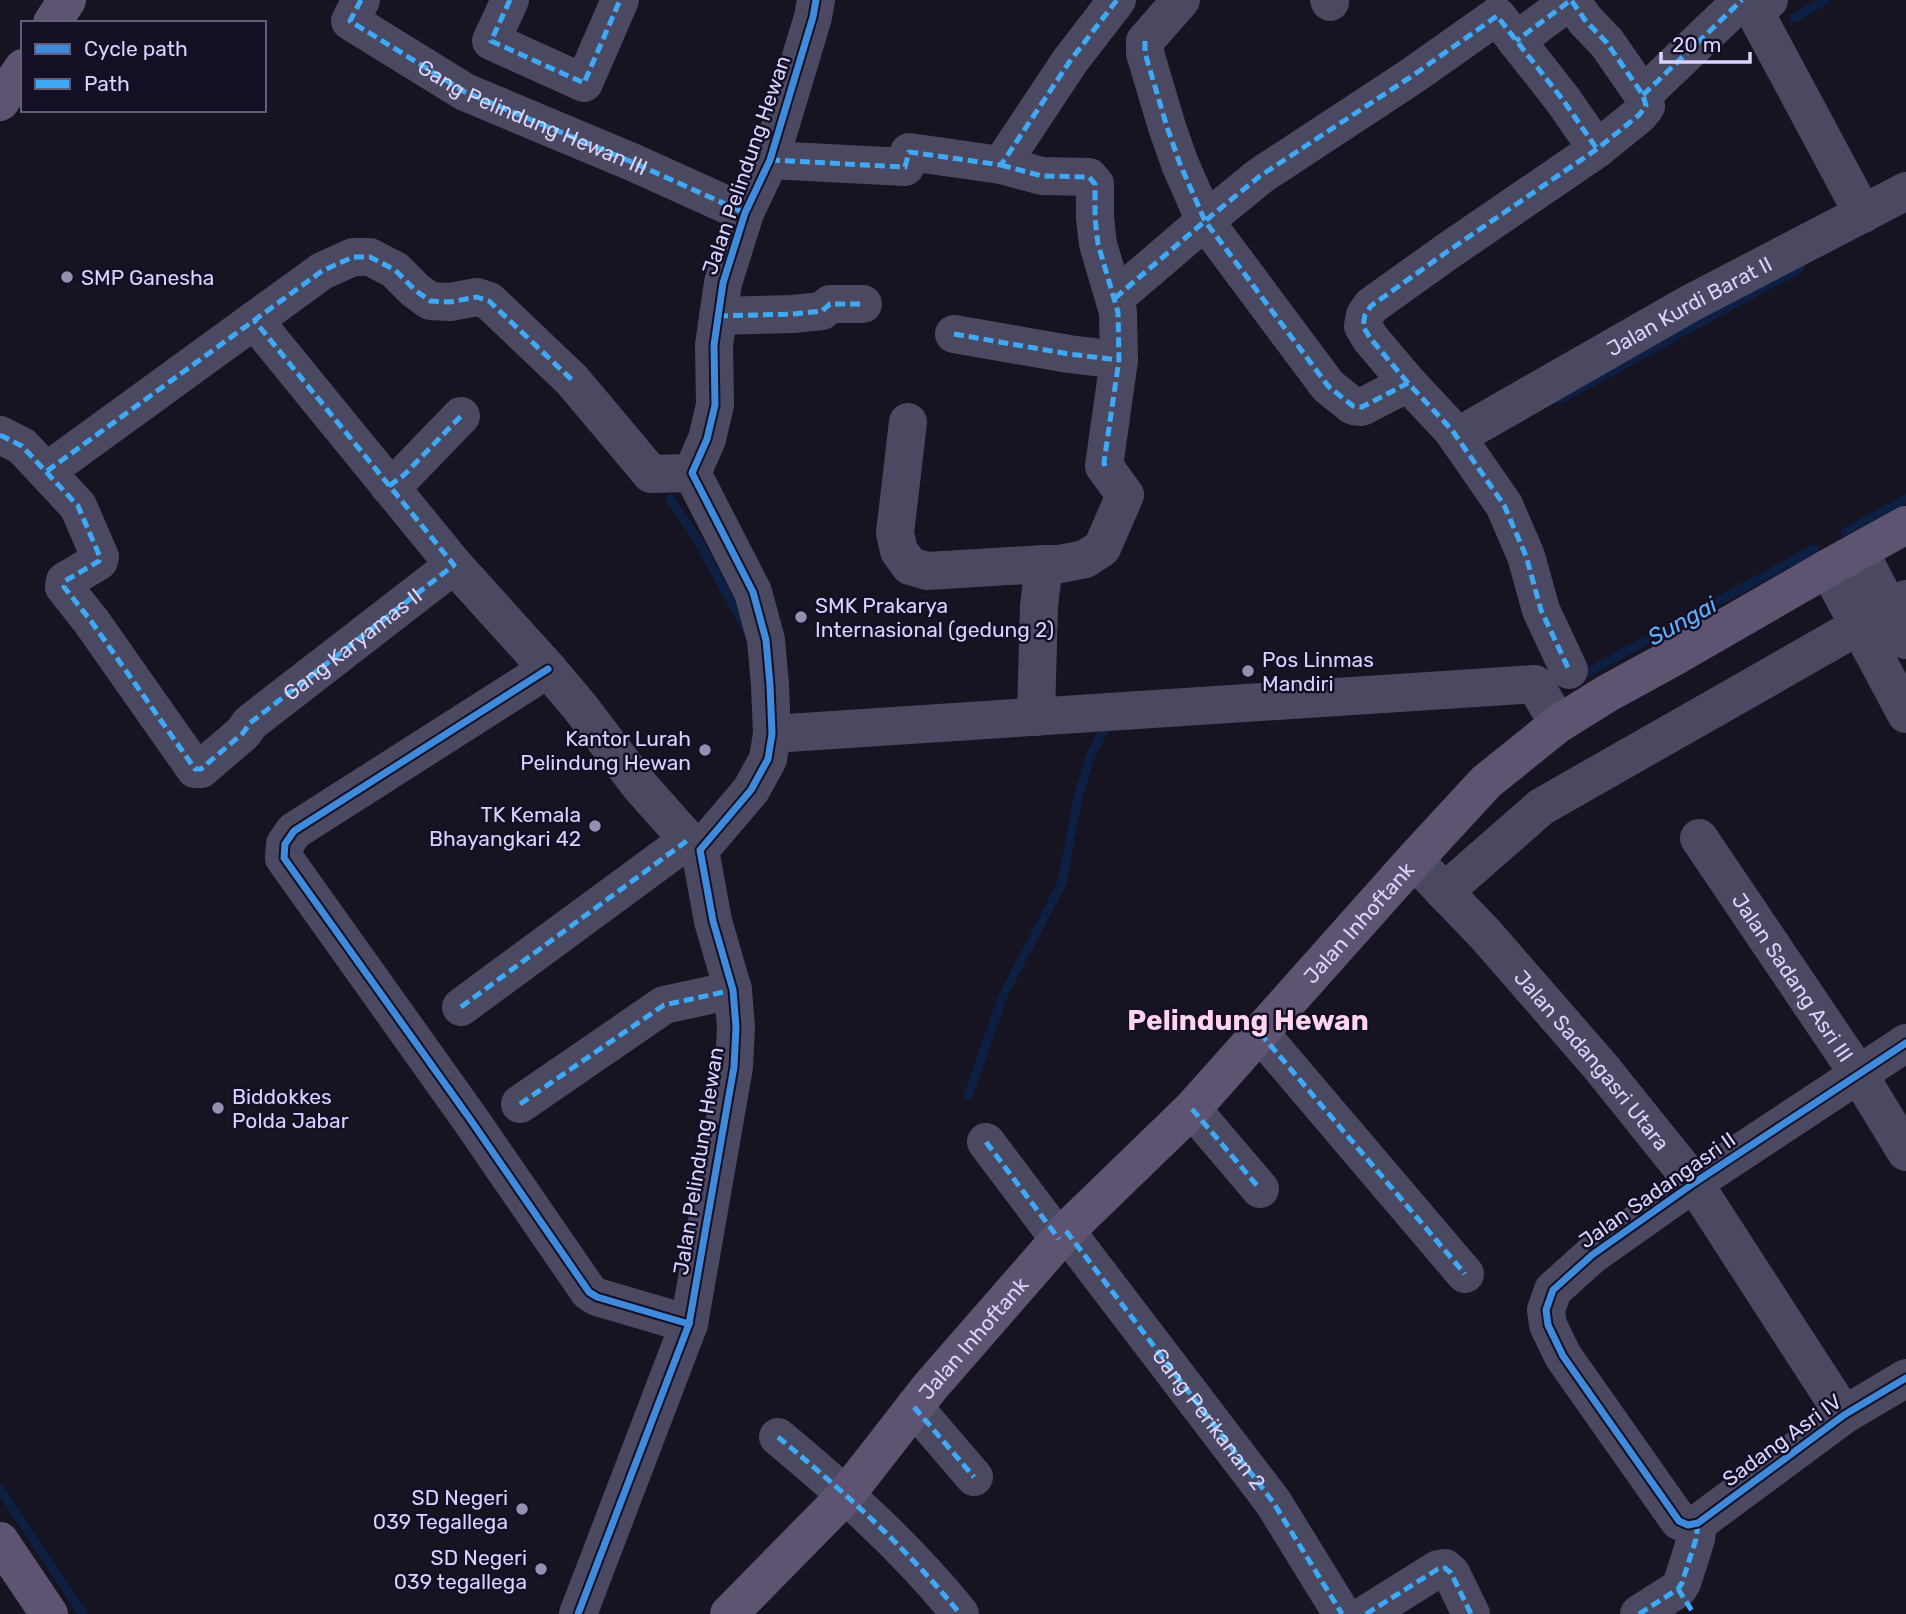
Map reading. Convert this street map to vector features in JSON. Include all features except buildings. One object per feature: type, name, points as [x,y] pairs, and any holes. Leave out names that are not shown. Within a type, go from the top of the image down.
[{"type":"main road","points":[[0,102],[21,71]]},
{"type":"main road","name":"Jalan Inhoftank","points":[[729,1614],[845,1496],[930,1387],[1063,1235],[1192,1109],[1486,782],[1558,724],[1608,693],[1906,525]]},
{"type":"main road","points":[[0,1541],[49,1614]]},
{"type":"street","name":"Gang Pelindung Hewan III","points":[[361,0],[350,21],[465,92],[745,213]]},
{"type":"street","points":[[510,0],[491,41],[584,83],[620,0]]},
{"type":"street","name":"Jalan Pelindung Hewan","points":[[692,473],[707,439],[715,405],[714,345],[723,284],[745,213],[770,160],[816,0]]},
{"type":"street","points":[[1001,165],[1070,61],[1117,0]]},
{"type":"street","points":[[1181,0],[1145,41],[1145,53],[1180,164],[1205,221],[1328,386],[1342,398],[1353,406],[1362,407],[1408,383]]},
{"type":"street","points":[[1517,41],[1571,0],[1585,20],[1607,43],[1643,95],[1646,106],[1639,115],[1597,149],[1371,306],[1365,315],[1363,326],[1408,383],[1452,430],[1504,505],[1525,556],[1541,610],[1569,670]]},
{"type":"street","points":[[1643,95],[1742,0]]},
{"type":"street","points":[[1769,0],[1759,8],[1758,18],[1863,214]]},
{"type":"street","points":[[1115,298],[1260,176],[1412,76],[1497,16],[1563,100],[1597,149]]},
{"type":"street","points":[[770,160],[905,167],[909,152],[1001,165],[1042,176],[1089,177],[1093,180],[1098,244],[1118,312],[1119,360],[1104,466],[1124,492],[1125,498],[1102,548],[1085,559],[1060,565],[927,571],[910,566],[899,551],[895,533],[908,422]]},
{"type":"street","name":"Jalan Kurdi Barat II","points":[[1474,427],[1689,304],[1906,191]]},
{"type":"street","points":[[0,435],[22,446],[47,471],[322,271],[353,257],[370,257],[395,270],[415,290],[430,300],[450,302],[477,297],[489,301],[566,373],[649,472],[655,475],[692,473],[753,592],[766,640],[772,734],[768,759],[751,790],[694,845],[461,1007]]},
{"type":"street","points":[[718,316],[793,314],[822,311],[830,304],[863,304]]},
{"type":"street","points":[[254,320],[454,565],[548,669],[640,786],[694,845]]},
{"type":"street","points":[[954,334],[1119,360]]},
{"type":"street","points":[[389,485],[404,475],[461,416]]},
{"type":"street","name":"Gang Karyamas II","points":[[47,471],[78,506],[100,557],[99,561],[65,580],[64,587],[195,769],[201,769],[243,733],[250,723],[454,565]]},
{"type":"street","points":[[1843,559],[1890,618],[1906,714]]},
{"type":"street","points":[[1036,717],[1039,606],[1044,564]]},
{"type":"street","points":[[1444,892],[1541,807],[1890,618]]},
{"type":"street","points":[[548,669],[295,831],[285,844],[284,858],[470,1119],[589,1292],[597,1297],[689,1324]]},
{"type":"street","points":[[772,734],[1535,684],[1558,724]]},
{"type":"street","name":"Jalan Sadang Asri III","points":[[1699,838],[1859,1075],[1906,1152]]},
{"type":"street","name":"Jalan Pelindung Hewan","points":[[578,1614],[689,1324],[734,1067],[736,1027],[733,990],[694,845]]},
{"type":"street","name":"Jalan Sadangasri Utara","points":[[1414,860],[1486,935],[1600,1066],[1694,1183],[1844,1415]]},
{"type":"street","points":[[520,1104],[664,1005],[733,990]]},
{"type":"street","points":[[1260,1032],[1465,1274]]},
{"type":"street","name":"Jalan Sadangasri II","points":[[1693,1528],[1563,1356],[1548,1325],[1546,1310],[1553,1290],[1592,1255],[1694,1183],[1906,1044]]},
{"type":"street","points":[[1192,1109],[1260,1189]]},
{"type":"street","name":"Gang Perikanan 2","points":[[986,1142],[1063,1235],[1273,1502],[1342,1614]]},
{"type":"street","name":"Sadang Asri IV","points":[[1693,1528],[1844,1415],[1906,1378]]},
{"type":"street","points":[[914,1407],[974,1477]]},
{"type":"street","points":[[778,1437],[845,1496],[935,1583],[960,1614]]},
{"type":"street","points":[[1639,1614],[1686,1601],[1693,1528]]},
{"type":"street","points":[[1366,1614],[1438,1569],[1445,1569],[1451,1573],[1471,1614]]},
{"type":"waterway","points":[[1794,18],[1825,0]]},
{"type":"waterway","points":[[1561,399],[1800,268]]},
{"type":"waterway","points":[[670,499],[696,537],[745,627]]},
{"type":"waterway","name":"Sungai","points":[[1845,532],[1906,499]]},
{"type":"waterway","name":"Sungai","points":[[1579,677],[1814,549]]},
{"type":"waterway","points":[[968,1096],[1003,996],[1062,883],[1078,797],[1091,755],[1107,724]]},
{"type":"waterway","points":[[0,1489],[83,1614]]},
{"type":"marked path","points":[[361,0],[350,21],[465,92],[745,213]]},
{"type":"marked path","points":[[510,0],[491,41],[584,83],[620,0]]},
{"type":"marked path","points":[[770,160],[905,167],[909,152],[1001,165],[1070,61],[1117,0]]},
{"type":"marked path","points":[[1408,383],[1363,326],[1365,315],[1371,306],[1597,149],[1639,115],[1646,106],[1643,95],[1607,43],[1585,20],[1571,0],[1516,41]]},
{"type":"marked path","points":[[1643,95],[1742,0]]},
{"type":"marked path","points":[[1115,298],[1260,176],[1412,76],[1497,16],[1563,100],[1597,149]]},
{"type":"marked path","points":[[1145,41],[1145,53],[1167,127],[1205,221],[1328,386],[1353,406],[1362,407],[1408,383],[1452,430],[1504,505],[1526,556],[1541,610],[1569,670]]},
{"type":"marked path","points":[[1001,165],[1042,176],[1089,177],[1095,184],[1098,244],[1118,312],[1119,360],[1105,468]]},
{"type":"marked path","points":[[47,471],[322,271],[353,257],[370,257],[395,270],[430,301],[450,302],[477,297],[489,301],[572,380]]},
{"type":"marked path","points":[[718,316],[793,314],[822,311],[830,304],[863,304]]},
{"type":"marked path","points":[[0,435],[22,446],[78,506],[100,557],[99,561],[65,581],[64,587],[195,769],[201,769],[243,733],[250,723],[454,565],[254,320]]},
{"type":"marked path","points":[[954,334],[1119,360]]},
{"type":"marked path","points":[[389,486],[404,475],[461,416]]},
{"type":"marked path","points":[[461,1007],[688,840]]},
{"type":"marked path","points":[[520,1104],[664,1005],[733,990]]},
{"type":"marked path","points":[[1260,1033],[1465,1274]]},
{"type":"marked path","points":[[1192,1109],[1260,1189]]},
{"type":"marked path","points":[[986,1142],[1059,1239]]},
{"type":"marked path","points":[[1066,1231],[1273,1502],[1342,1614]]},
{"type":"marked path","points":[[914,1407],[974,1477]]},
{"type":"marked path","points":[[778,1437],[874,1521],[960,1614]]},
{"type":"marked path","points":[[1639,1614],[1678,1589],[1682,1583],[1696,1539],[1698,1523]]},
{"type":"marked path","points":[[1366,1614],[1438,1569],[1445,1568],[1451,1573],[1471,1614]]},
{"type":"marked path","points":[[1678,1589],[1694,1614]]},
{"type":"cycle path","points":[[578,1614],[689,1324],[734,1067],[736,1027],[733,990],[713,921],[700,850],[751,790],[768,759],[772,734],[770,685],[766,640],[753,592],[692,473],[707,439],[715,405],[714,345],[723,283],[745,213],[770,160],[816,0]]},
{"type":"cycle path","points":[[548,669],[294,831],[285,844],[284,858],[470,1119],[589,1292],[597,1297],[689,1324]]},
{"type":"cycle path","points":[[1906,1043],[1694,1183],[1592,1255],[1553,1290],[1546,1310],[1548,1325],[1563,1356],[1679,1521],[1688,1525],[1698,1523],[1844,1415],[1906,1378]]},
{"type":"place","name":"SMP Ganesha","points":[[67,277]]},
{"type":"place","name":"SMK Prakarya Internasional (gedung 2)","points":[[801,617]]},
{"type":"place","name":"Pos Linmas Mandiri","points":[[1248,671]]},
{"type":"place","name":"Kantor Lurah Pelindung Hewan","points":[[705,750]]},
{"type":"place","name":"TK Kemala Bhayangkari 42","points":[[595,826]]},
{"type":"place","name":"Biddokkes Polda Jabar","points":[[218,1108]]},
{"type":"place","name":"SD Negeri 039 Tegallega","points":[[522,1509]]},
{"type":"place","name":"SD Negeri 039 tegallega","points":[[541,1569]]},
{"type":"district","name":"Pelindung Hewan","points":[[1248,1020]]}]
